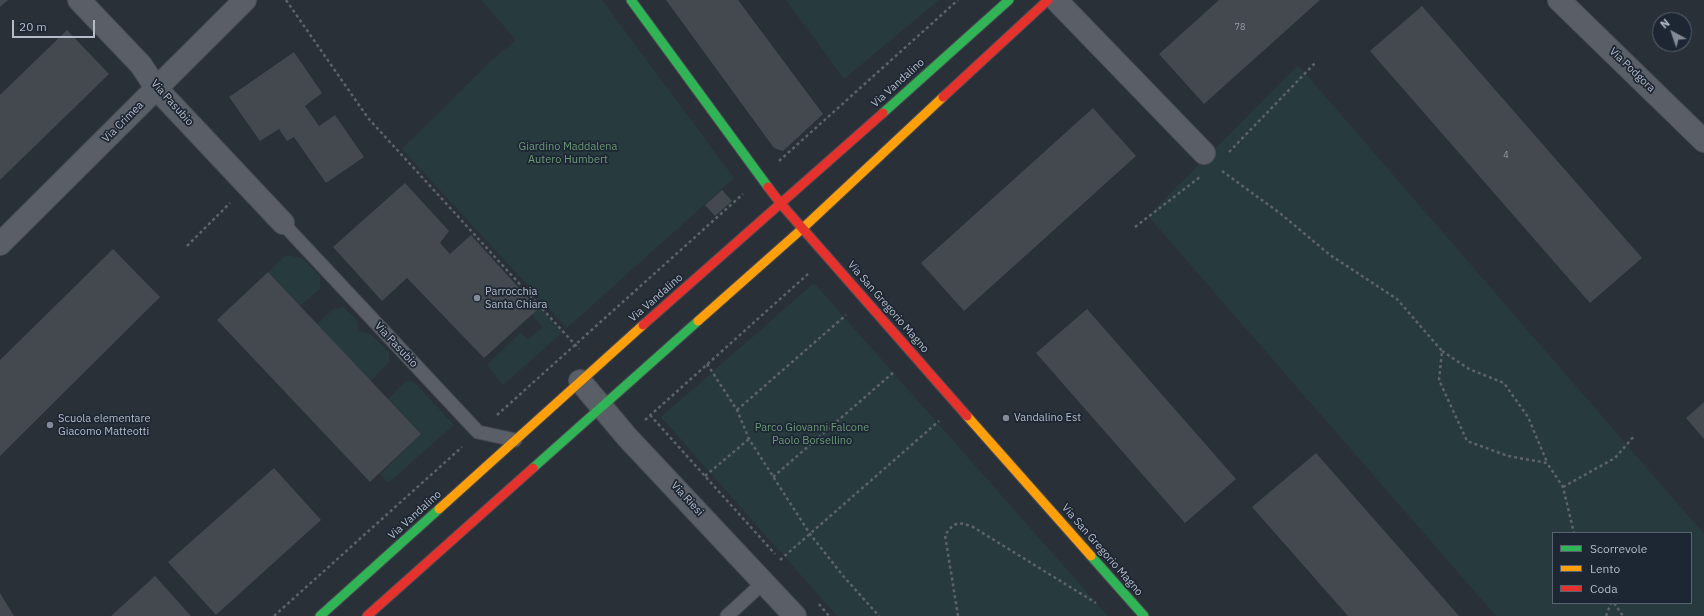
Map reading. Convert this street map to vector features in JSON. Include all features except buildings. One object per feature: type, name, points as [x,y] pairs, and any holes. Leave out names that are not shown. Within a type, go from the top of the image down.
[{"type":"street","name":"Via Pasubio","points":[[79,0],[141,65],[156,88],[285,226]]},
{"type":"street","name":"Via Crimea","points":[[0,244],[245,0]]},
{"type":"street","name":"Via San Gregorio Magno","points":[[631,0],[781,204],[1144,616]]},
{"type":"street","name":"Via Vandalino","points":[[320,616],[587,375],[1009,0]]},
{"type":"street","points":[[367,616],[803,228],[1048,0]]},
{"type":"street","points":[[1056,0],[1204,153]]},
{"type":"street","name":"Via Podgora","points":[[1559,0],[1704,140]]},
{"type":"street","name":"Via Riesi","points":[[587,375],[602,407],[627,437],[795,616]]},
{"type":"lane","name":"Via Pasubio","points":[[285,226],[478,432]]},
{"type":"lane","points":[[478,432],[515,440]]},
{"type":"lane","points":[[727,616],[764,582]]},
{"type":"path","points":[[286,0],[368,118],[575,344],[587,375]]},
{"type":"path","points":[[274,616],[958,0]]},
{"type":"path","points":[[1204,153],[1224,173],[1281,214],[1330,255],[1397,299],[1442,351],[1468,369],[1504,383],[1528,417],[1547,463],[1563,487],[1574,532]]},
{"type":"path","points":[[187,246],[247,185]]},
{"type":"path","points":[[627,437],[827,256]]},
{"type":"path","points":[[737,410],[850,312]]},
{"type":"path","points":[[1442,351],[1440,380],[1468,441],[1508,456],[1547,463]]},
{"type":"path","points":[[707,364],[737,410],[749,439],[810,534],[844,577],[879,616]]},
{"type":"path","points":[[773,477],[899,368]]},
{"type":"path","points":[[650,415],[780,560],[943,418]]},
{"type":"path","points":[[1563,487],[1615,458],[1635,435]]},
{"type":"path","points":[[705,476],[749,439]]},
{"type":"path","points":[[958,616],[945,535],[951,526],[962,523],[973,527],[1100,605]]},
{"type":"path","points":[[814,599],[829,616]]},
{"type":"path","points":[[1606,616],[1611,604]]},
{"type":"path","points":[[1615,604],[1623,616]]},
{"type":"green space","name":"Giardino Maddalena Autero Humbert","points":[[481,0],[602,0],[734,178],[567,328],[402,149],[493,59],[516,40]]},
{"type":"green space","points":[[786,0],[939,0],[844,79]]},
{"type":"green space","points":[[1298,65],[1704,534],[1704,616],[1496,616],[1148,216]]},
{"type":"green space","points":[[286,255],[302,258],[320,276],[320,289],[300,306],[268,272]]},
{"type":"green space","name":"Parco Giovanni Falcone Paolo Borsellino","points":[[814,283],[1108,616],[837,616],[661,417]]},
{"type":"green space","points":[[343,307],[357,320],[359,331],[370,334],[389,352],[389,362],[370,381],[317,324],[333,309]]},
{"type":"green space","points":[[539,307],[562,333],[503,385],[487,365],[521,332],[528,340],[543,327],[531,314]]},
{"type":"green space","points":[[406,381],[414,382],[454,425],[388,483],[380,474],[421,434],[388,399]]},
{"type":"traffic: fast","points":[[631,0],[768,187]]},
{"type":"traffic: fast","points":[[883,113],[1009,0]]},
{"type":"traffic: fast","points":[[533,468],[698,321]]},
{"type":"traffic: fast","points":[[320,616],[439,509]]},
{"type":"traffic: fast","points":[[1091,556],[1144,616]]},
{"type":"traffic: slow","points":[[698,321],[803,228],[943,97]]},
{"type":"traffic: slow","points":[[439,509],[643,325]]},
{"type":"traffic: slow","points":[[967,416],[1091,556]]},
{"type":"traffic: jam","points":[[943,97],[1048,0]]},
{"type":"traffic: jam","points":[[643,325],[883,113]]},
{"type":"traffic: jam","points":[[768,187],[781,204],[967,416]]},
{"type":"traffic: jam","points":[[367,616],[533,468]]},
{"type":"place","name":"Parrocchia Santa Chiara","points":[[477,298]]},
{"type":"place","name":"Vandalino Est","points":[[1006,418]]},
{"type":"place","name":"Scuola elementare Giacomo Matteotti","points":[[50,425]]}]
